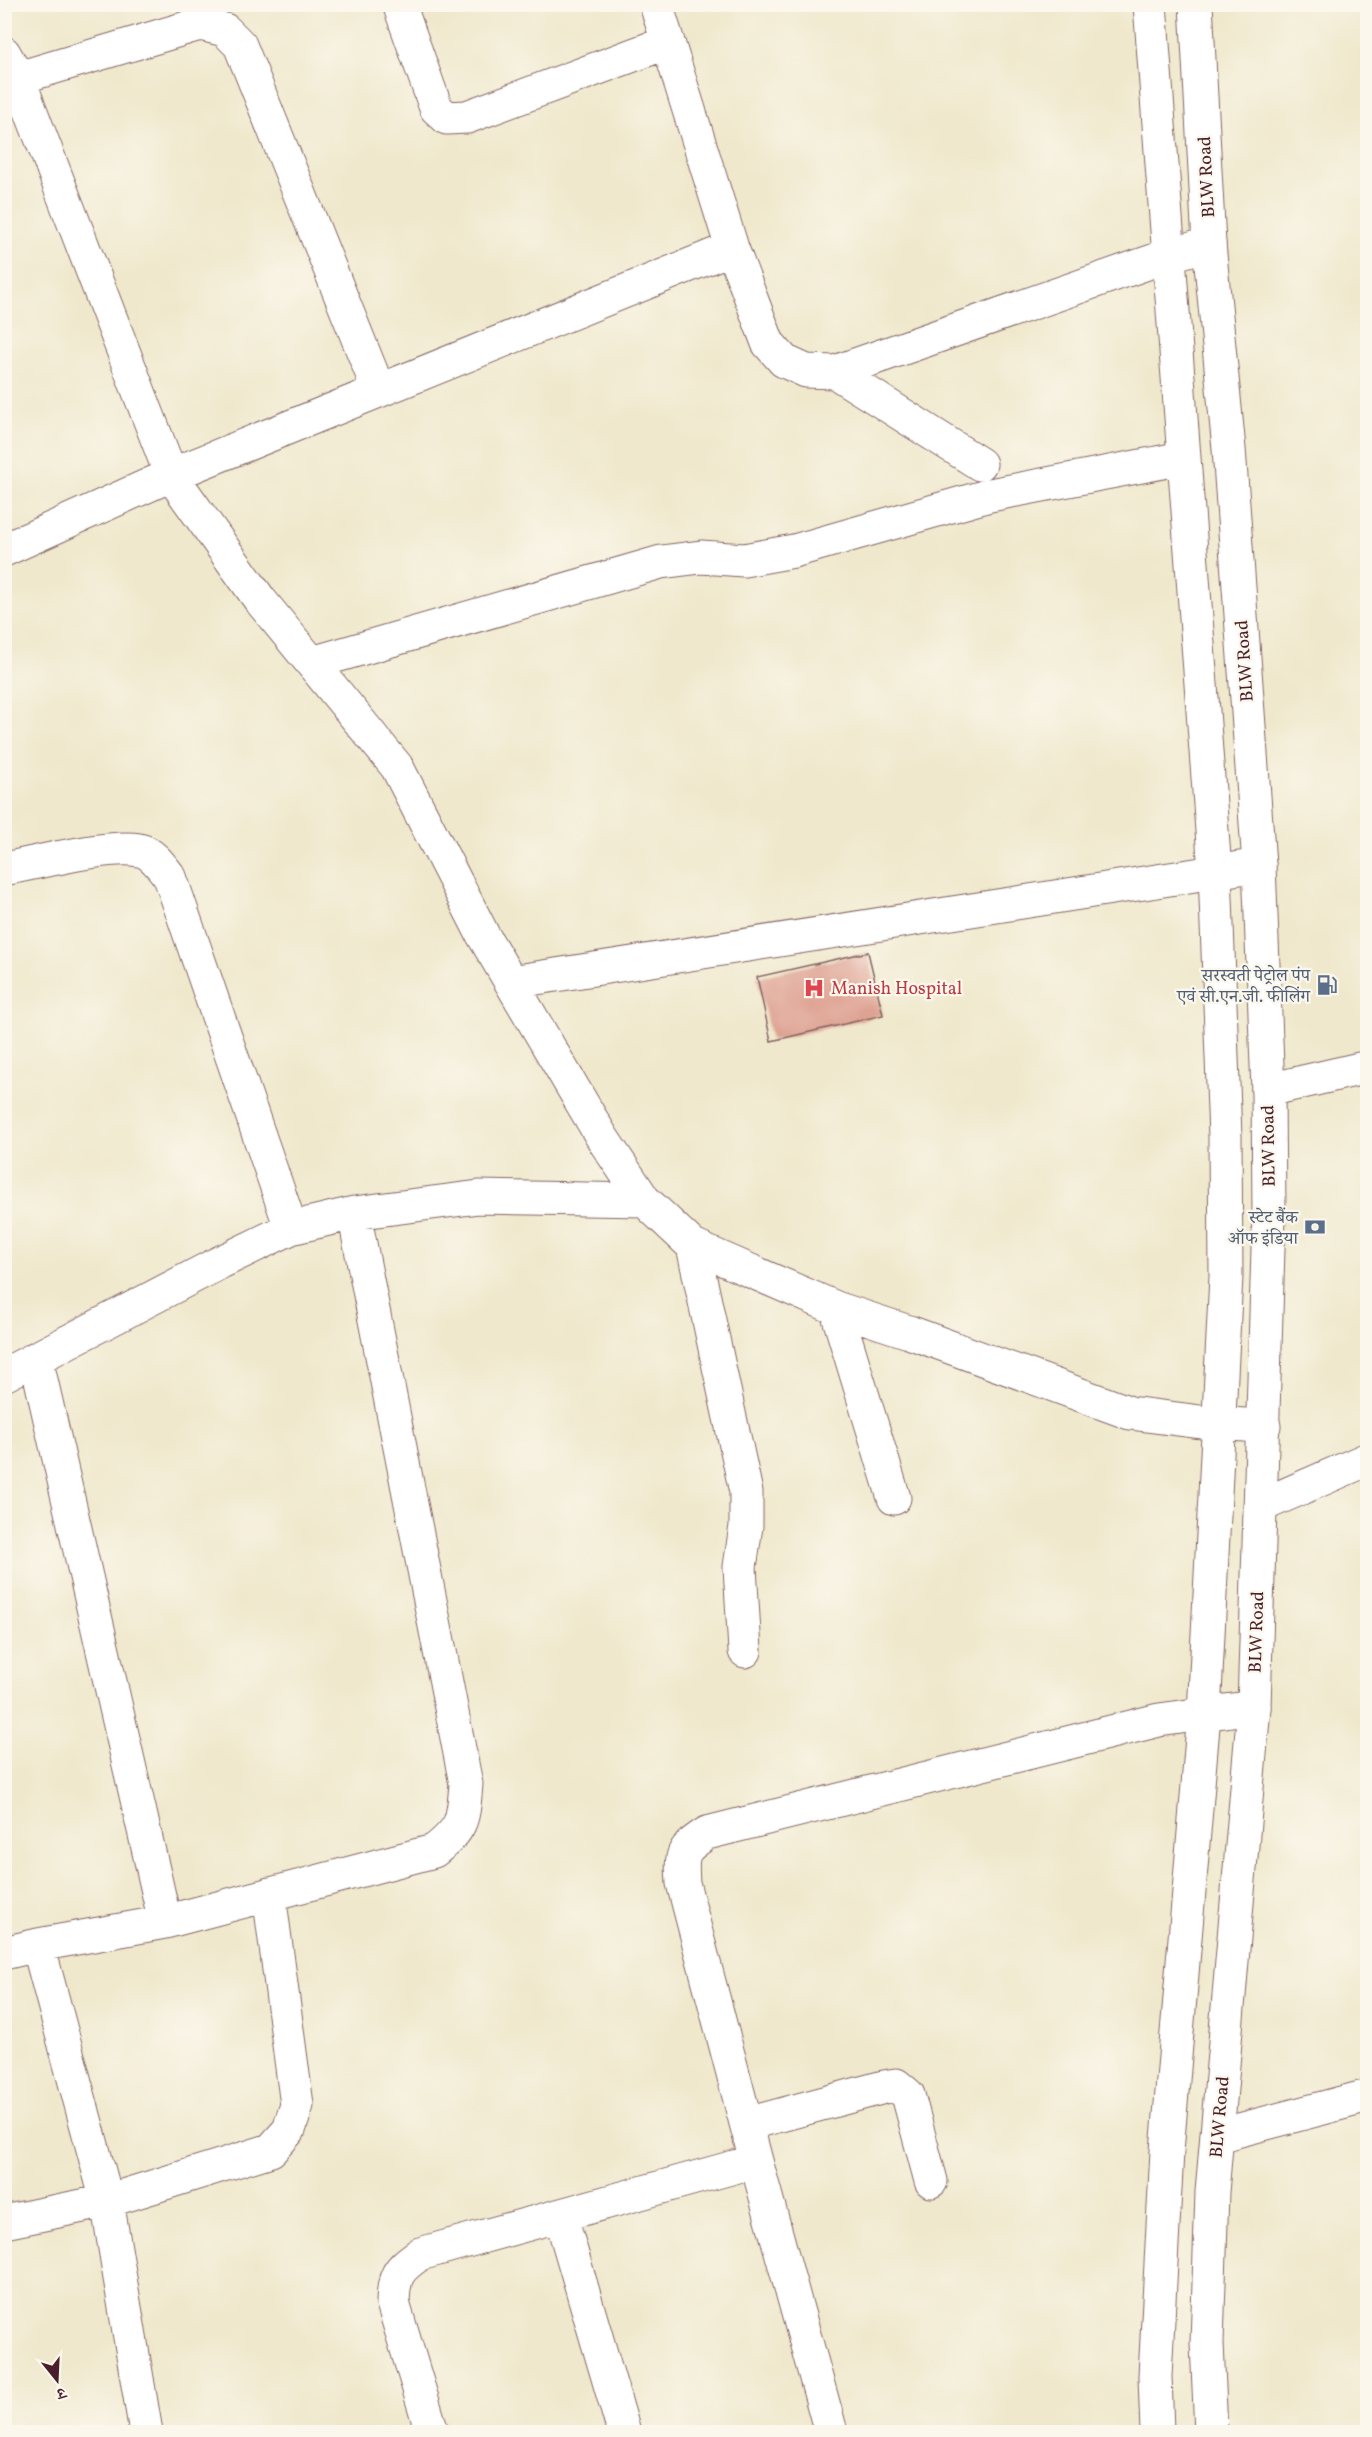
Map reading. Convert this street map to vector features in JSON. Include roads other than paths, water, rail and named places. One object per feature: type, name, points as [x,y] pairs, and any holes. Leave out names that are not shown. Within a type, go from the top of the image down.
[{"type":"street","points":[[399,4],[435,108],[447,118],[467,117],[668,42]]},
{"type":"street","points":[[656,4],[732,248],[768,343],[784,361],[806,371],[836,372],[1170,255],[1209,244]]},
{"type":"street","points":[[1149,4],[1170,255],[1183,458],[1215,871],[1226,1137],[1226,1276],[1220,1424],[1204,1714],[1167,2151],[1155,2376],[1157,2433]]},
{"type":"street","name":"BLW Road","points":[[1196,4],[1209,244],[1229,449],[1259,865],[1268,1090],[1269,1216],[1254,1707],[1212,2193],[1207,2343],[1211,2433]]},
{"type":"street","points":[[379,391],[240,45],[225,30],[200,24],[11,66],[171,475],[260,600],[397,767],[483,935],[603,1139],[644,1200],[693,1246],[836,1308],[909,1332],[1130,1413],[1220,1424],[1264,1426]]},
{"type":"street","points":[[4,550],[171,475],[732,248]]},
{"type":"street","points":[[836,372],[980,464]]},
{"type":"street","points":[[312,663],[661,561],[701,557],[744,560],[794,551],[990,495],[1183,458]]},
{"type":"street","points":[[4,869],[105,850],[140,850],[159,862],[170,877],[291,1228]]},
{"type":"street","points":[[511,982],[1259,865]]},
{"type":"street","points":[[1268,1090],[1368,1067]]},
{"type":"street","points":[[4,1375],[291,1228],[354,1213],[479,1197],[644,1200]]},
{"type":"street","points":[[4,1953],[165,1922],[434,1851],[454,1835],[464,1813],[466,1784],[354,1213]]},
{"type":"street","points":[[693,1246],[746,1492],[746,1526],[740,1567],[745,1651]]},
{"type":"street","points":[[836,1308],[894,1497]]},
{"type":"street","points":[[36,1358],[165,1922]]},
{"type":"street","points":[[1260,1506],[1368,1459]]},
{"type":"street","points":[[831,2433],[683,1883],[681,1858],[691,1844],[707,1833],[1160,1720],[1254,1707]]},
{"type":"street","points":[[4,2222],[106,2201],[271,2150],[289,2130],[297,2105],[269,1894]]},
{"type":"street","points":[[38,1945],[106,2201],[146,2433]]},
{"type":"street","points":[[747,2124],[896,2085],[908,2095],[931,2181]]},
{"type":"street","points":[[1217,2136],[1368,2096]]},
{"type":"street","points":[[432,2433],[393,2303],[394,2280],[403,2266],[420,2254],[561,2217],[756,2161]]},
{"type":"street","points":[[561,2217],[624,2433]]},
{"type":"place","name":"सरस्वती पेट्रोल पंप एवं सी.एन.जी. फीलिंग","points":[[1327,985]]},
{"type":"place","name":"Manish Hospital","points":[[814,988]]},
{"type":"place","name":"स्टेट बैंक ऑफ इंडिया","points":[[1315,1227]]}]
